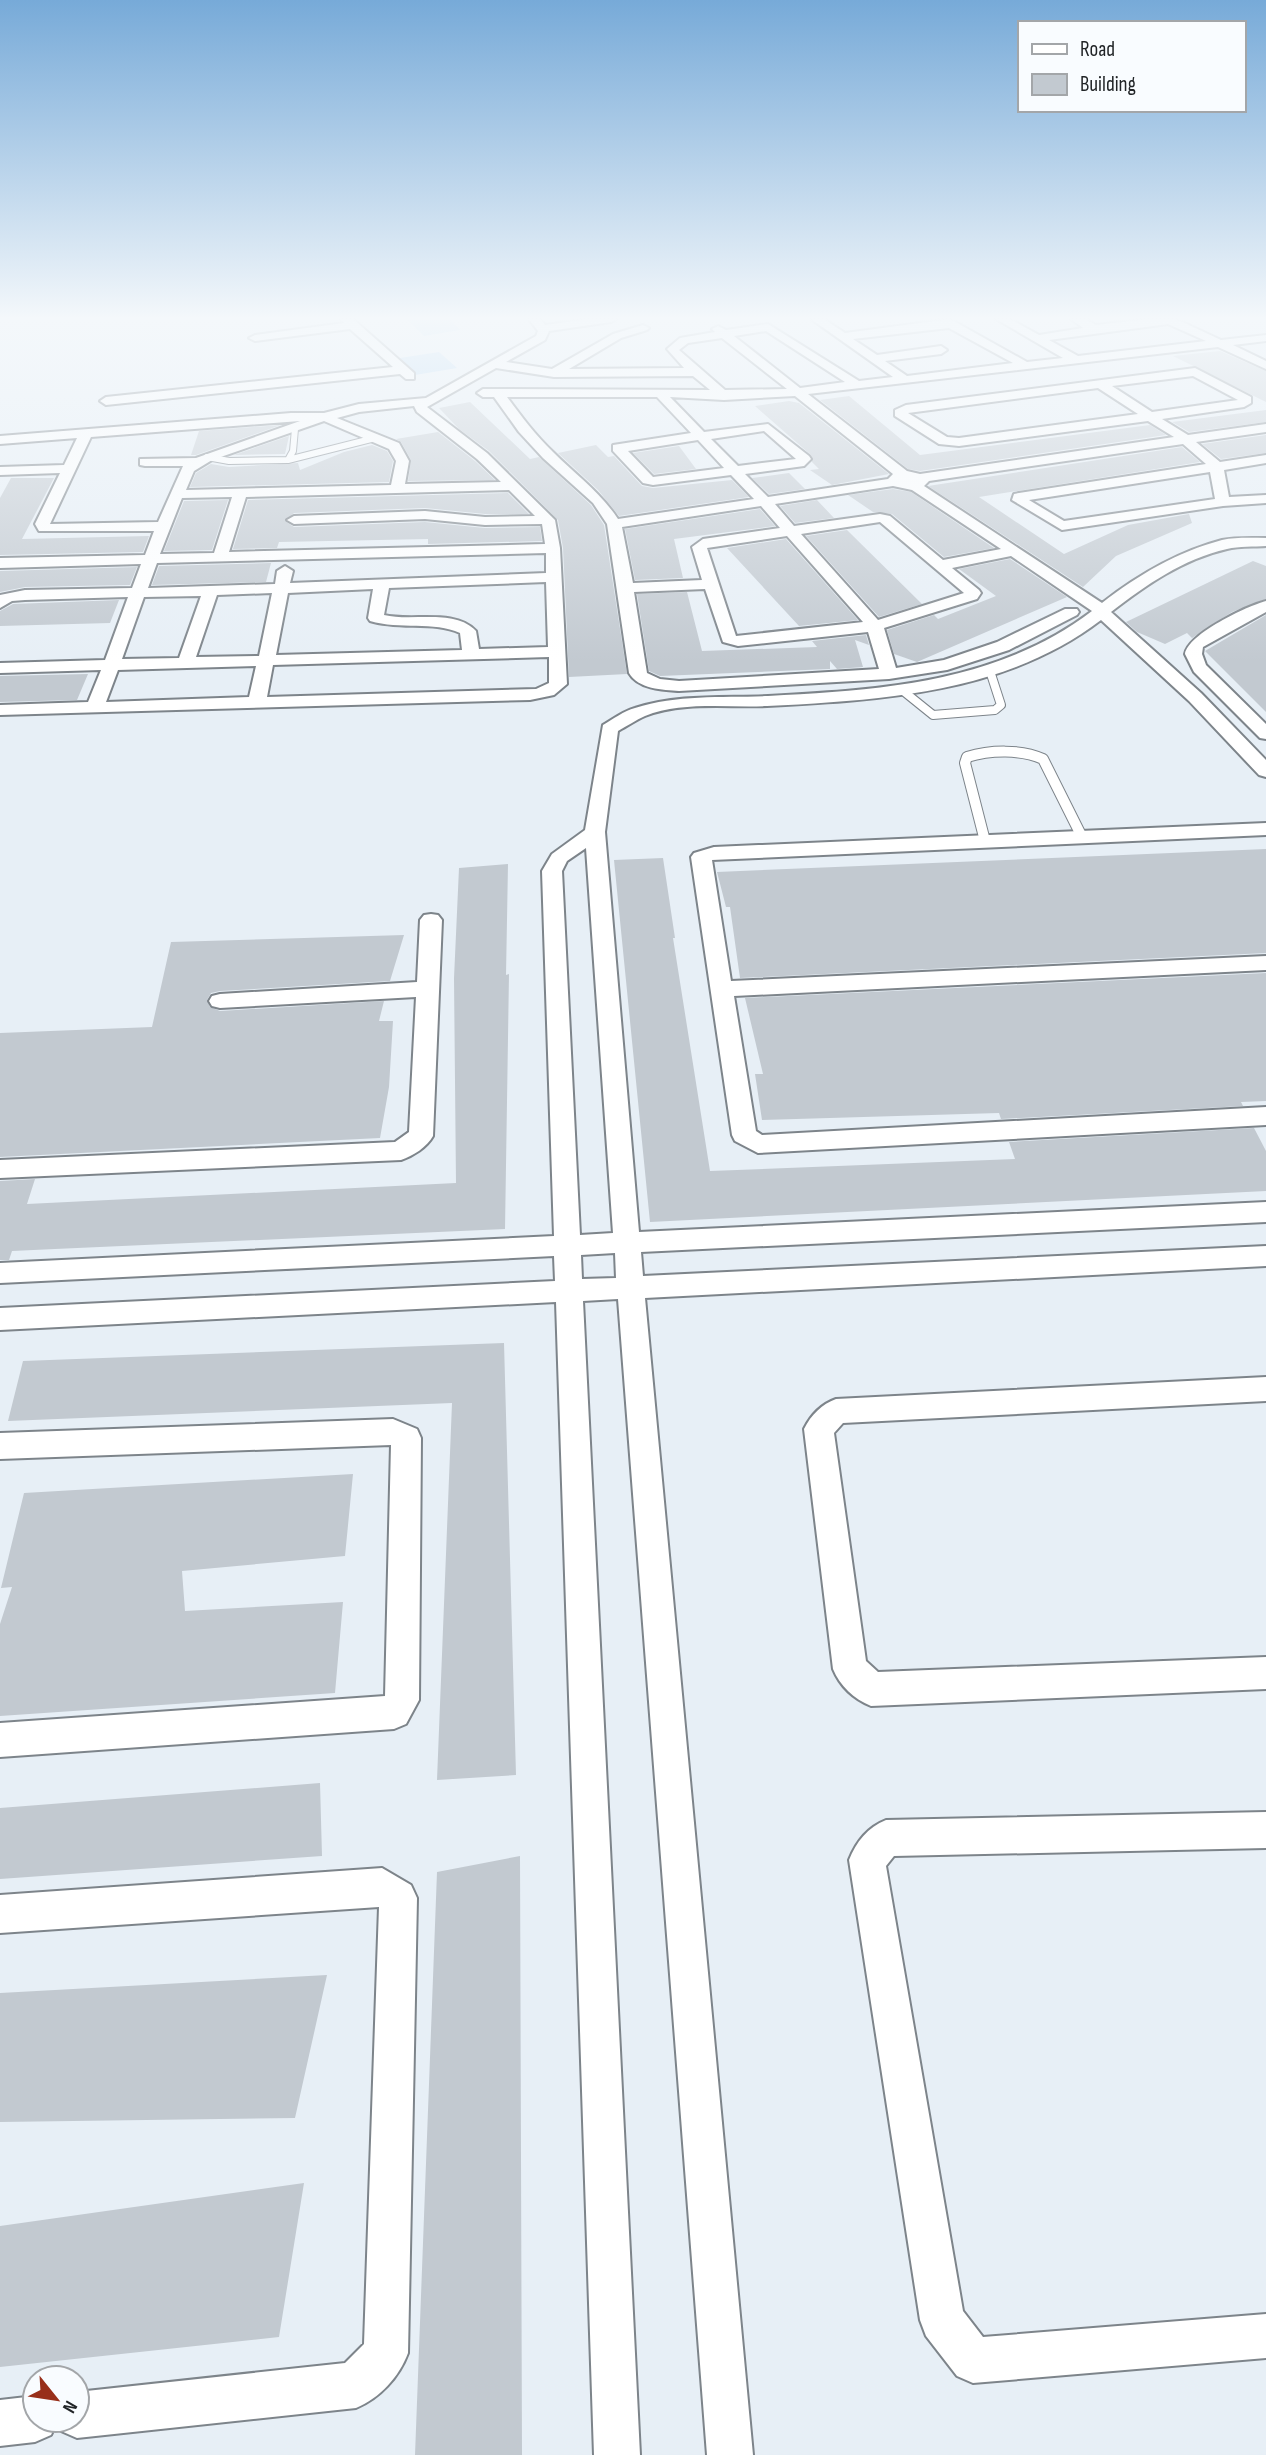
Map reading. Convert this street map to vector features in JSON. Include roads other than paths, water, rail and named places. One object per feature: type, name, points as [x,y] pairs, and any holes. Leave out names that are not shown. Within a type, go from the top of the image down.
[{"type":"street","points":[[9,460],[84,434]]},
{"type":"street","points":[[86,434],[42,524],[44,528],[163,526]]},
{"type":"street","points":[[145,462],[202,459],[281,434]]},
{"type":"street","points":[[365,434],[394,446],[403,457],[397,489]]},
{"type":"street","points":[[0,709],[257,704],[548,692],[558,684],[558,652],[553,548],[548,520],[482,456],[453,434]]},
{"type":"street","points":[[529,434],[598,500],[614,524],[638,673],[657,684],[890,674],[947,665],[1003,646],[1095,606],[1166,567],[1226,544],[1256,529]]},
{"type":"street","points":[[713,434],[618,448],[648,480],[653,481],[799,463],[804,459],[774,434]]},
{"type":"street","points":[[851,434],[908,480],[1095,606],[1195,697],[1266,771]]},
{"type":"street","points":[[932,434],[944,441],[959,442],[1026,434]]},
{"type":"street","points":[[1069,434],[1130,478],[1223,502],[1256,529]]},
{"type":"street","points":[[1176,434],[1216,466],[1223,502]]},
{"type":"street","points":[[614,524],[1225,434]]},
{"type":"street","points":[[699,435],[764,501],[875,626],[890,674]]},
{"type":"street","points":[[0,440],[9,460]]},
{"type":"street","points":[[95,708],[185,474],[202,459]]},
{"type":"street","points":[[1266,459],[1130,478],[1019,497],[1019,500],[1062,526],[1223,502],[1266,499]]},
{"type":"street","points":[[9,460],[67,469]]},
{"type":"street","points":[[177,494],[513,486]]},
{"type":"street","points":[[257,704],[301,490]]},
{"type":"street","points":[[220,556],[241,491]]},
{"type":"street","points":[[0,563],[220,556],[291,538],[425,515],[485,522],[548,520]]},
{"type":"street","points":[[886,519],[973,593],[971,596],[875,626],[738,641],[729,639],[699,547],[703,543],[789,530],[886,519]]},
{"type":"street","points":[[730,2455],[626,1242],[595,832],[609,729],[639,712],[671,704],[768,701],[902,690],[970,678],[1027,657],[1076,631],[1095,606],[1127,573],[1178,548],[1222,535],[1256,529]]},
{"type":"street","points":[[291,538],[553,548]]},
{"type":"street","points":[[1226,544],[1256,557]]},
{"type":"street","points":[[942,565],[1012,551]]},
{"type":"street","points":[[0,603],[8,597],[25,594],[211,591],[553,577]]},
{"type":"street","points":[[382,582],[376,618],[462,627],[468,631],[471,654]]},
{"type":"street","points":[[626,588],[710,584]]},
{"type":"street","points":[[186,663],[211,591]]},
{"type":"street","points":[[1266,606],[1206,637],[1192,650],[1200,668],[1266,734]]},
{"type":"street","points":[[0,668],[558,652]]},
{"type":"street","points":[[1266,829],[714,853],[701,857],[744,1135],[758,1144],[1266,1116]]},
{"type":"street","points":[[595,832],[559,858],[552,871],[617,2455]]},
{"type":"street","points":[[0,1169],[401,1151],[421,1136],[431,920]]},
{"type":"street","points":[[722,989],[1266,963]]},
{"type":"street","points":[[220,1001],[427,989]]},
{"type":"street","points":[[0,1273],[1266,1212]]},
{"type":"street","points":[[0,1319],[1266,1256]]},
{"type":"street","points":[[1266,1389],[836,1411],[819,1429],[850,1669],[871,1689],[1266,1673]]},
{"type":"street","points":[[0,1446],[393,1432],[406,1438],[402,1700],[394,1712],[0,1740]]},
{"type":"street","points":[[1266,1830],[886,1838],[867,1860],[942,2320],[973,2360],[1266,2336]]},
{"type":"street","points":[[0,1914],[382,1887],[398,1898],[386,2353],[356,2385],[91,2413]]},
{"type":"street","points":[[0,2423],[21,2421]]},
{"type":"lane","points":[[288,460],[293,451],[295,434]]},
{"type":"lane","points":[[202,459],[288,460],[376,438]]},
{"type":"lane","points":[[902,690],[933,715],[995,710],[1001,705],[990,671]]},
{"type":"lane","points":[[985,841],[965,763],[967,757],[976,755],[1026,753],[1043,759],[1082,837]]}]
